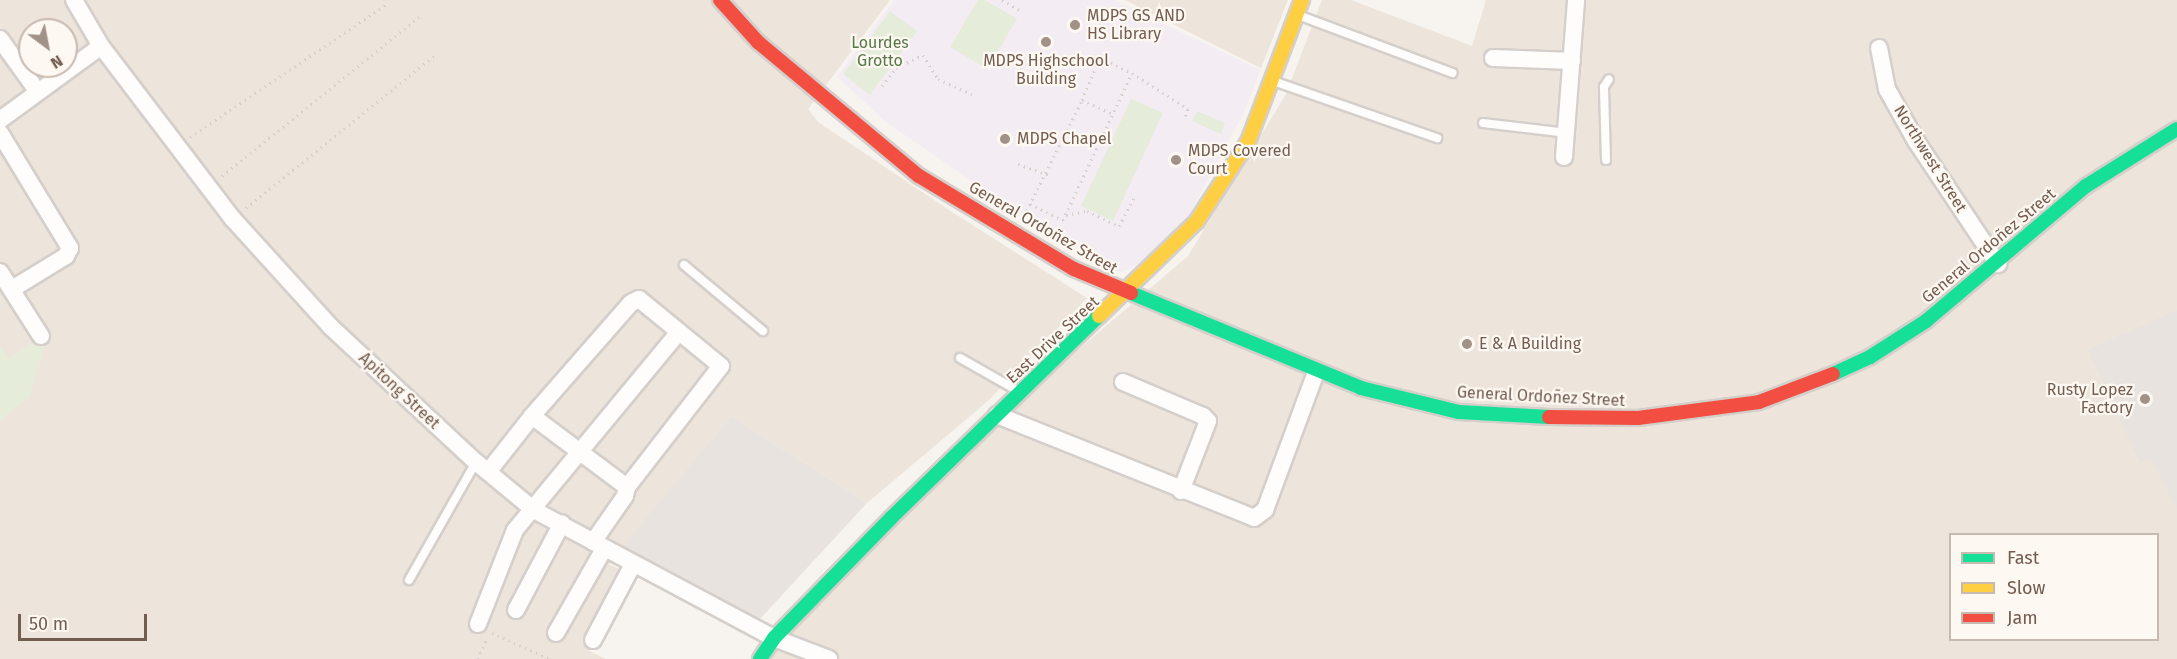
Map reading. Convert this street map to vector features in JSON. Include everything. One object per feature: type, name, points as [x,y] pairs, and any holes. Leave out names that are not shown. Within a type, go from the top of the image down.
[{"type":"main road","name":"General Ordoñez Street","points":[[720,0],[769,52],[911,170],[1074,269],[1316,372],[1361,388],[1459,412],[1593,420],[1638,418],[1759,402],[1870,357],[1926,321],[1998,264],[2086,186],[2177,129]]},
{"type":"main road","name":"East Drive Street","points":[[760,659],[774,638],[997,415],[1126,293],[1197,221],[1248,142],[1302,0]]},
{"type":"street","name":"Apitong Street","points":[[74,0],[101,46],[179,145],[233,219],[331,327],[482,467],[534,510],[774,638],[829,659]]},
{"type":"street","points":[[1564,157],[1576,0]]},
{"type":"street","points":[[0,39],[38,92]]},
{"type":"street","points":[[0,120],[101,46]]},
{"type":"street","name":"Northwest Street","points":[[1879,48],[1887,89],[1916,141],[1998,264]]},
{"type":"street","points":[[1493,58],[1572,61]]},
{"type":"street","points":[[0,133],[70,248],[66,256],[12,289]]},
{"type":"street","points":[[0,272],[41,336]]},
{"type":"street","points":[[482,467],[532,416],[635,300],[639,299],[721,366],[627,487],[625,496],[598,545],[556,633]]},
{"type":"street","points":[[484,628],[515,530],[534,510],[679,332]]},
{"type":"street","points":[[997,415],[1244,517],[1260,517],[1316,372]]},
{"type":"street","points":[[1123,382],[1203,416],[1208,422],[1181,490]]},
{"type":"street","points":[[532,416],[627,487]]},
{"type":"street","points":[[516,610],[562,523]]},
{"type":"street","points":[[592,640],[633,564]]},
{"type":"lane","points":[[1296,14],[1452,73]]},
{"type":"lane","points":[[1606,160],[1604,87],[1609,79]]},
{"type":"lane","points":[[1271,80],[1437,138]]},
{"type":"lane","points":[[1483,123],[1567,133]]},
{"type":"lane","points":[[684,265],[763,331]]},
{"type":"lane","points":[[960,358],[1020,393]]},
{"type":"lane","points":[[409,580],[482,467]]},
{"type":"path","points":[[1002,0],[1022,11]]},
{"type":"path","points":[[179,145],[386,5]]},
{"type":"path","points":[[208,187],[420,16]]},
{"type":"path","points":[[233,219],[435,55]]},
{"type":"path","points":[[882,86],[896,68],[923,55],[938,79],[972,94]]},
{"type":"path","points":[[1025,215],[1048,175],[1100,57],[1132,73],[1188,109],[1184,119]]},
{"type":"path","points":[[1030,204],[1062,220],[1132,73]]},
{"type":"path","points":[[1082,100],[1113,114]]},
{"type":"path","points":[[1018,164],[1048,175]]},
{"type":"path","points":[[1065,215],[1087,211],[1119,226],[1134,198]]},
{"type":"path","points":[[478,659],[484,628],[550,659]]},
{"type":"shaded area","points":[[0,0],[890,0],[808,109],[818,122],[949,210],[1087,298],[988,401],[867,503],[731,416],[609,564],[632,576],[589,651],[606,659],[0,659]]},
{"type":"shaded area","points":[[894,0],[1114,0],[1260,70],[1245,110],[1184,225],[1144,262],[1121,272],[992,195],[886,122],[837,77]]},
{"type":"shaded area","points":[[1125,0],[1288,0],[1261,68]]},
{"type":"shaded area","points":[[1322,0],[1351,0],[1472,46],[1486,0],[2177,0],[2177,659],[767,659],[997,419],[1188,256],[1286,94]]},
{"type":"shaded area","name":"Rusty Lopez Factory","points":[[2177,310],[2177,510],[2151,458],[2140,463],[2088,350]]},
{"type":"shaded area","points":[[731,416],[867,503],[760,619],[622,547]]},
{"type":"green space","points":[[978,0],[985,0],[1017,19],[987,69],[950,47]]},
{"type":"green space","name":"Lourdes Grotto","points":[[890,11],[917,31],[870,95],[843,74]]},
{"type":"green space","points":[[1131,99],[1163,113],[1113,221],[1081,206]]},
{"type":"green space","points":[[1197,111],[1225,123],[1221,134],[1192,121]]},
{"type":"green space","points":[[48,332],[29,398],[0,420],[0,345],[9,359]]},
{"type":"traffic: fast","points":[[1833,374],[1870,357],[1926,321],[2086,186],[2177,129]]},
{"type":"traffic: fast","points":[[1131,293],[1361,388],[1459,412],[1549,417]]},
{"type":"traffic: fast","points":[[760,659],[774,638],[891,518],[1099,316]]},
{"type":"traffic: slow","points":[[1099,316],[1197,221],[1248,142],[1302,0]]},
{"type":"traffic: jam","points":[[720,0],[758,42],[919,176],[1074,269],[1131,293]]},
{"type":"traffic: jam","points":[[1549,417],[1638,418],[1759,402],[1833,374]]},
{"type":"place","name":"MDPS GS AND HS Library","points":[[1075,25]]},
{"type":"place","name":"MDPS Highschool Building","points":[[1046,42]]},
{"type":"place","name":"MDPS Chapel","points":[[1005,139]]},
{"type":"place","name":"MDPS Covered Court","points":[[1176,160]]},
{"type":"place","name":"E & A Building","points":[[1467,344]]},
{"type":"place","name":"Rusty Lopez Factory","points":[[2145,399]]}]
